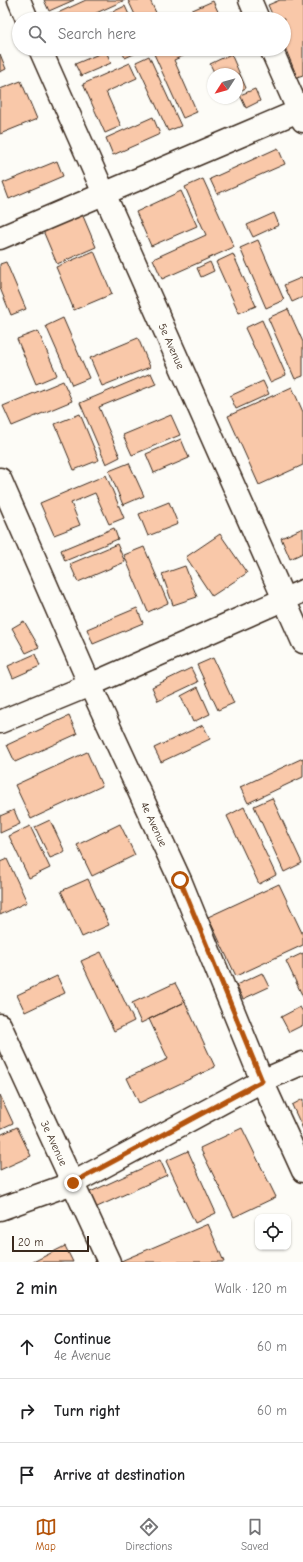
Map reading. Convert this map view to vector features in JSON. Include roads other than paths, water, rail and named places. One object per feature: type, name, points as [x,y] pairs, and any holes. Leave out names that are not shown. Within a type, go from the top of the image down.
[{"type":"street","points":[[19,0],[24,12]]},
{"type":"street","points":[[250,0],[255,12]]},
{"type":"street","name":"5e Avenue","points":[[43,56],[103,193],[294,595],[303,642]]},
{"type":"street","points":[[0,238],[103,193],[301,114],[274,56]]},
{"type":"street","name":"4e Avenue","points":[[0,479],[90,685],[180,880],[262,1081],[303,1171]]},
{"type":"street","points":[[0,722],[90,685],[294,595]]},
{"type":"street","name":"3e Avenue","points":[[0,1025],[109,1262]]},
{"type":"street","points":[[0,1209],[73,1183],[262,1081],[303,1063]]}]
